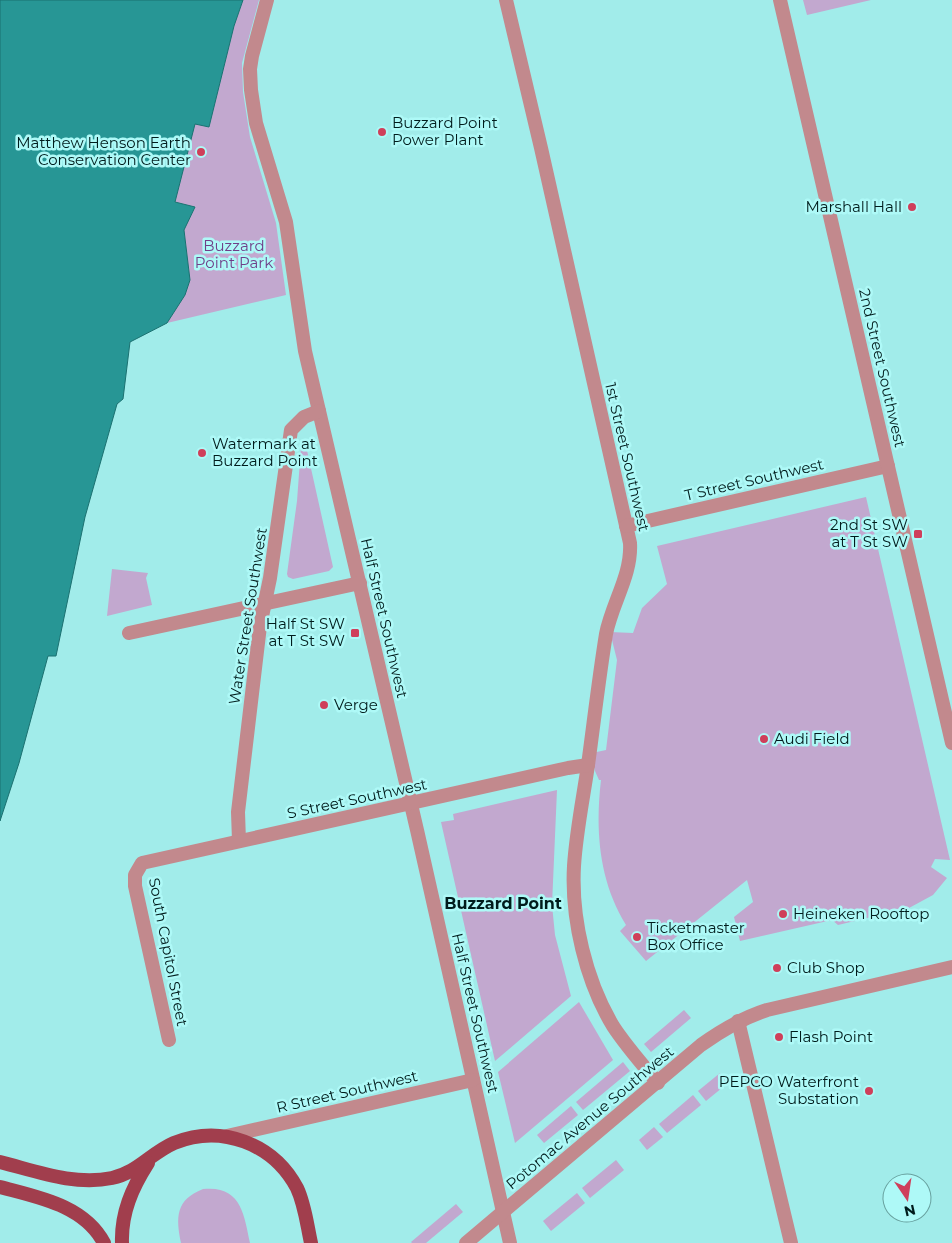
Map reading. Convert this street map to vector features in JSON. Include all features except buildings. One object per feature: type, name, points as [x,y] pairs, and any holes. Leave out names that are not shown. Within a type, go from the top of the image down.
[{"type":"main road","points":[[0,1162],[63,1178],[85,1180],[111,1178],[141,1166],[161,1150],[185,1139],[207,1135],[227,1136],[260,1148],[280,1164],[298,1190],[311,1243]]},
{"type":"main road","points":[[122,1243],[122,1226],[128,1202],[151,1158]]},
{"type":"main road","points":[[0,1187],[42,1198],[62,1206],[96,1230],[104,1243]]},
{"type":"street","name":"Half Street Southwest","points":[[267,0],[251,62],[252,98],[260,141],[286,222],[304,345],[510,1243]]},
{"type":"street","name":"1st Street Southwest","points":[[506,0],[630,543],[625,575],[606,634],[574,864],[577,915],[585,960],[594,987],[613,1026],[658,1083]]},
{"type":"street","name":"2nd Street Southwest","points":[[780,0],[952,743]]},
{"type":"street","name":"Water Street Southwest","points":[[239,841],[239,802],[260,626],[270,578],[291,430],[304,417],[319,410]]},
{"type":"street","name":"T Street Southwest","points":[[626,526],[888,466]]},
{"type":"street","points":[[129,633],[360,583]]},
{"type":"street","name":"S Street Southwest","points":[[136,870],[142,863],[147,861],[576,766],[588,765]]},
{"type":"street","name":"South Capitol Street","points":[[136,870],[136,886],[169,1040]]},
{"type":"street","points":[[791,1243],[738,1021],[767,1010],[952,967]]},
{"type":"street","name":"Potomac Avenue Southwest","points":[[466,1243],[701,1045],[738,1021]]},
{"type":"street","name":"R Street Southwest","points":[[227,1136],[473,1080]]},
{"type":"green space","name":"Buzzard Point Park","points":[[243,0],[259,0],[242,63],[243,92],[250,137],[276,223],[286,295],[167,323],[185,295],[190,280],[184,230],[195,207],[175,202],[195,123],[209,127],[234,26]]},
{"type":"green space","points":[[803,0],[871,0],[807,15]]},
{"type":"green space","points":[[306,446],[333,567],[329,571],[293,579],[288,577],[287,574],[297,501],[301,447]]},
{"type":"green space","name":"Audi Field","points":[[866,497],[950,860],[935,859],[931,867],[947,878],[933,895],[909,908],[838,925],[832,920],[740,941],[734,917],[753,902],[747,880],[646,961],[620,931],[626,925],[610,891],[601,855],[599,837],[601,780],[599,780],[595,771],[592,753],[606,750],[617,660],[610,632],[633,633],[642,608],[667,584],[657,546]]},
{"type":"green space","points":[[112,569],[148,573],[146,578],[152,605],[107,616]]},
{"type":"green space","points":[[557,790],[552,905],[555,935],[571,996],[495,1061],[441,822],[454,820],[453,814]]},
{"type":"green space","points":[[579,1002],[613,1060],[515,1143],[498,1072]]},
{"type":"green space","points":[[684,1010],[691,1018],[651,1052],[644,1044]]},
{"type":"green space","points":[[623,1062],[630,1071],[583,1110],[576,1102]]},
{"type":"green space","points":[[720,1073],[728,1083],[706,1101],[698,1091]]},
{"type":"green space","points":[[693,1095],[701,1105],[667,1133],[659,1124]]},
{"type":"green space","points":[[571,1106],[578,1115],[544,1143],[537,1135]]},
{"type":"green space","points":[[654,1127],[663,1137],[647,1150],[639,1140]]},
{"type":"green space","points":[[616,1160],[624,1170],[590,1198],[582,1188]]},
{"type":"green space","points":[[203,1189],[216,1189],[226,1192],[233,1197],[243,1212],[250,1243],[181,1243],[178,1218],[182,1204],[194,1193]]},
{"type":"green space","points":[[577,1193],[585,1203],[551,1231],[543,1221]]},
{"type":"green space","points":[[456,1204],[463,1212],[426,1243],[411,1242]]},
{"type":"water","points":[[0,0],[243,0],[234,26],[209,127],[195,124],[175,202],[195,207],[184,230],[190,280],[185,295],[167,323],[130,342],[123,399],[117,404],[85,517],[56,656],[48,656],[19,763],[0,821]]},
{"type":"place","name":"Buzzard Point Power Plant","points":[[382,132]]},
{"type":"place","name":"Matthew Henson Earth Conservation Center","points":[[201,152]]},
{"type":"place","name":"Marshall Hall","points":[[912,207]]},
{"type":"place","name":"Watermark at Buzzard Point","points":[[202,453]]},
{"type":"place","name":"2nd St SW at T St SW","points":[[918,534]]},
{"type":"place","name":"Half St SW at T St SW","points":[[355,633]]},
{"type":"place","name":"Verge","points":[[324,705]]},
{"type":"place","name":"Audi Field","points":[[764,739]]},
{"type":"place","name":"Heineken Rooftop","points":[[783,914]]},
{"type":"place","name":"Ticketmaster Box Office","points":[[637,937]]},
{"type":"place","name":"Club Shop","points":[[777,968]]},
{"type":"place","name":"Flash Point","points":[[779,1037]]},
{"type":"place","name":"PEPCO Waterfront Substation","points":[[869,1091]]},
{"type":"district","name":"Buzzard Point","points":[[503,903]]}]
